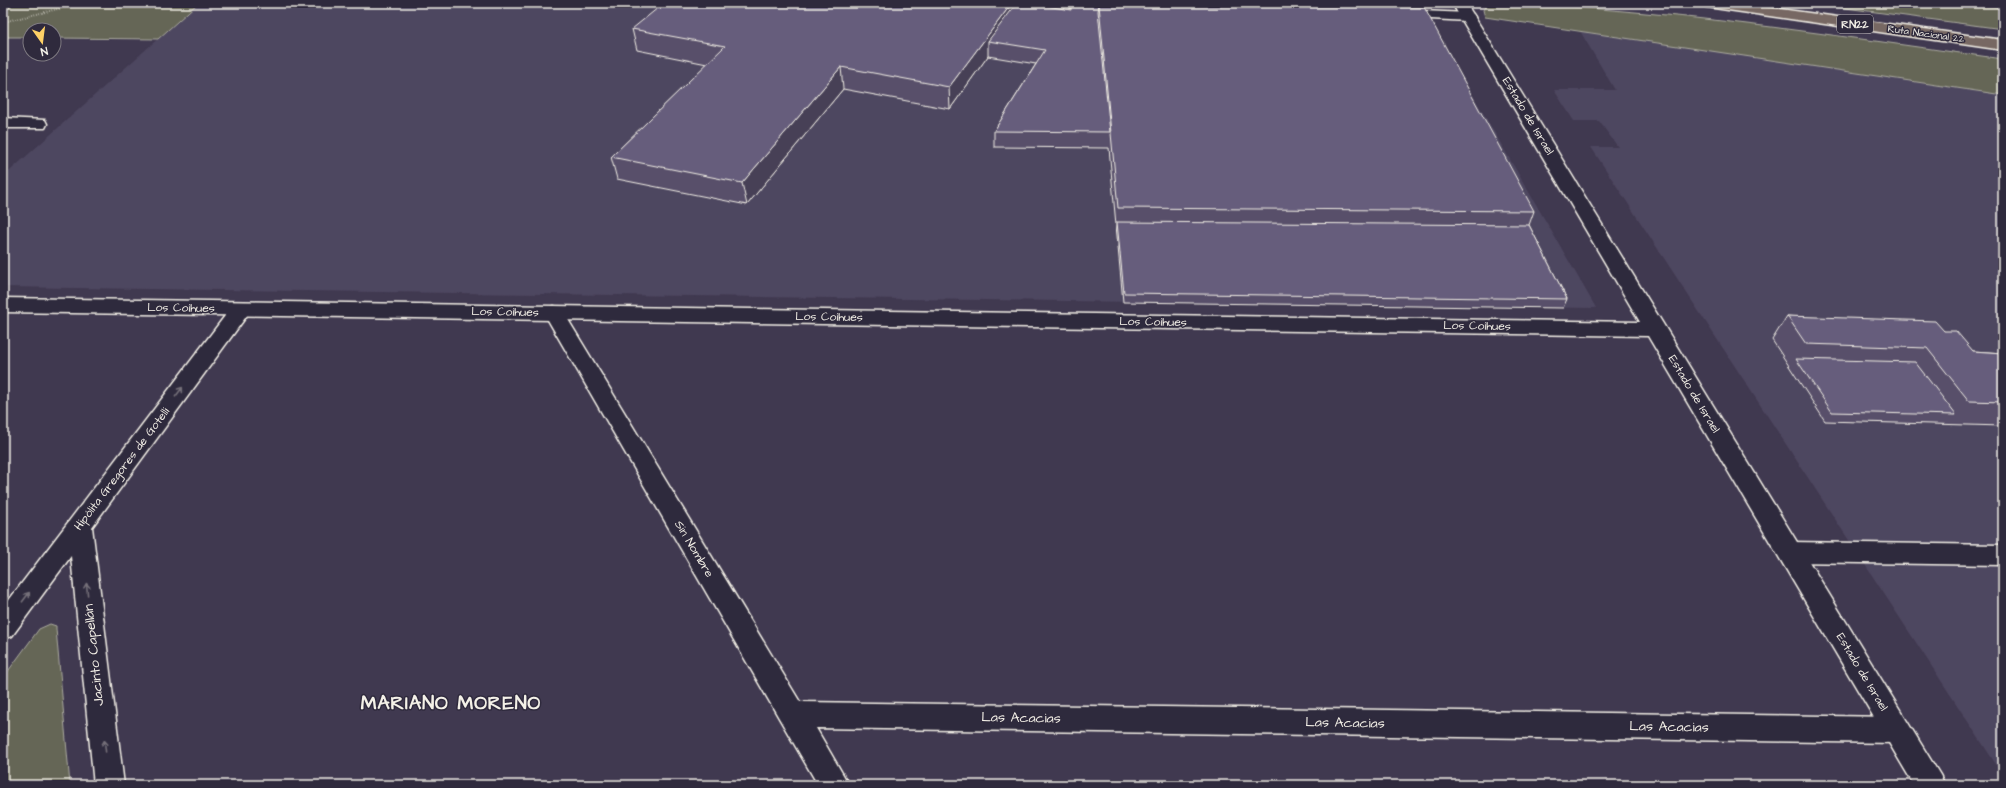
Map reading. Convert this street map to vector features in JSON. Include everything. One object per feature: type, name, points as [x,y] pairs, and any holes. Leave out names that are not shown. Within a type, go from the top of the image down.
[{"type":"highway","name":"Ruta Nacional 22","points":[[1707,3],[2003,45]]},
{"type":"street","points":[[1204,3],[1307,8]]},
{"type":"street","points":[[1386,13],[1464,10]]},
{"type":"street","name":"Estado de Israel","points":[[1464,10],[1930,785]]},
{"type":"street","points":[[3,123],[39,124]]},
{"type":"street","name":"Los Coíhues","points":[[3,305],[1655,329]]},
{"type":"street","name":"Hipólita Gregores de Gotelli","points":[[3,628],[241,309]]},
{"type":"street","name":"Sin Nombre","points":[[554,313],[834,785]]},
{"type":"street","name":"Jacinto Capellán","points":[[80,526],[109,785]]},
{"type":"street","points":[[1790,552],[2003,555]]},
{"type":"street","name":"Las Acacias","points":[[793,715],[1896,730]]},
{"type":"path","points":[[3,12],[15,3]]},
{"type":"path","points":[[3,22],[83,3]]},
{"type":"shaded area","points":[[198,3],[1420,4],[1596,308],[3,287],[3,177]]},
{"type":"shaded area","points":[[1580,31],[2003,95],[2003,775],[1591,147],[1618,147],[1599,121],[1574,121],[1554,90],[1615,90]]},
{"type":"green space","points":[[7,3],[198,3],[158,39],[62,38],[62,22],[22,22],[22,37],[3,37],[3,6]]},
{"type":"green space","points":[[1493,3],[1564,6],[1681,16],[1819,33],[2003,59],[2003,95],[1485,17],[1483,10],[1485,7]]},
{"type":"green space","points":[[1808,3],[1970,3],[2003,8],[2003,29]]},
{"type":"green space","points":[[50,624],[56,626],[70,785],[3,785],[3,678],[39,629]]},
{"type":"building","points":[[664,3],[1012,3],[949,87],[841,67],[742,183],[611,157],[725,46],[632,29]]},
{"type":"building","points":[[1017,3],[1027,3],[1071,10],[1071,3],[1117,3],[1117,5],[1099,5],[1098,11],[1110,132],[994,131],[1045,50],[988,41]]},
{"type":"building","points":[[1099,5],[1424,7],[1534,211],[1118,208]]},
{"type":"building","points":[[1117,222],[1529,225],[1567,299],[1124,293]]},
{"type":"building","points":[[1787,316],[1935,321],[1944,331],[1956,331],[1973,351],[2003,353],[2003,402],[1969,401],[1927,348],[1806,344]]},
{"type":"building","points":[[1796,359],[1915,362],[1956,415],[1832,412]]},
{"type":"district","name":"MARIANO MORENO","points":[[451,703]]}]
